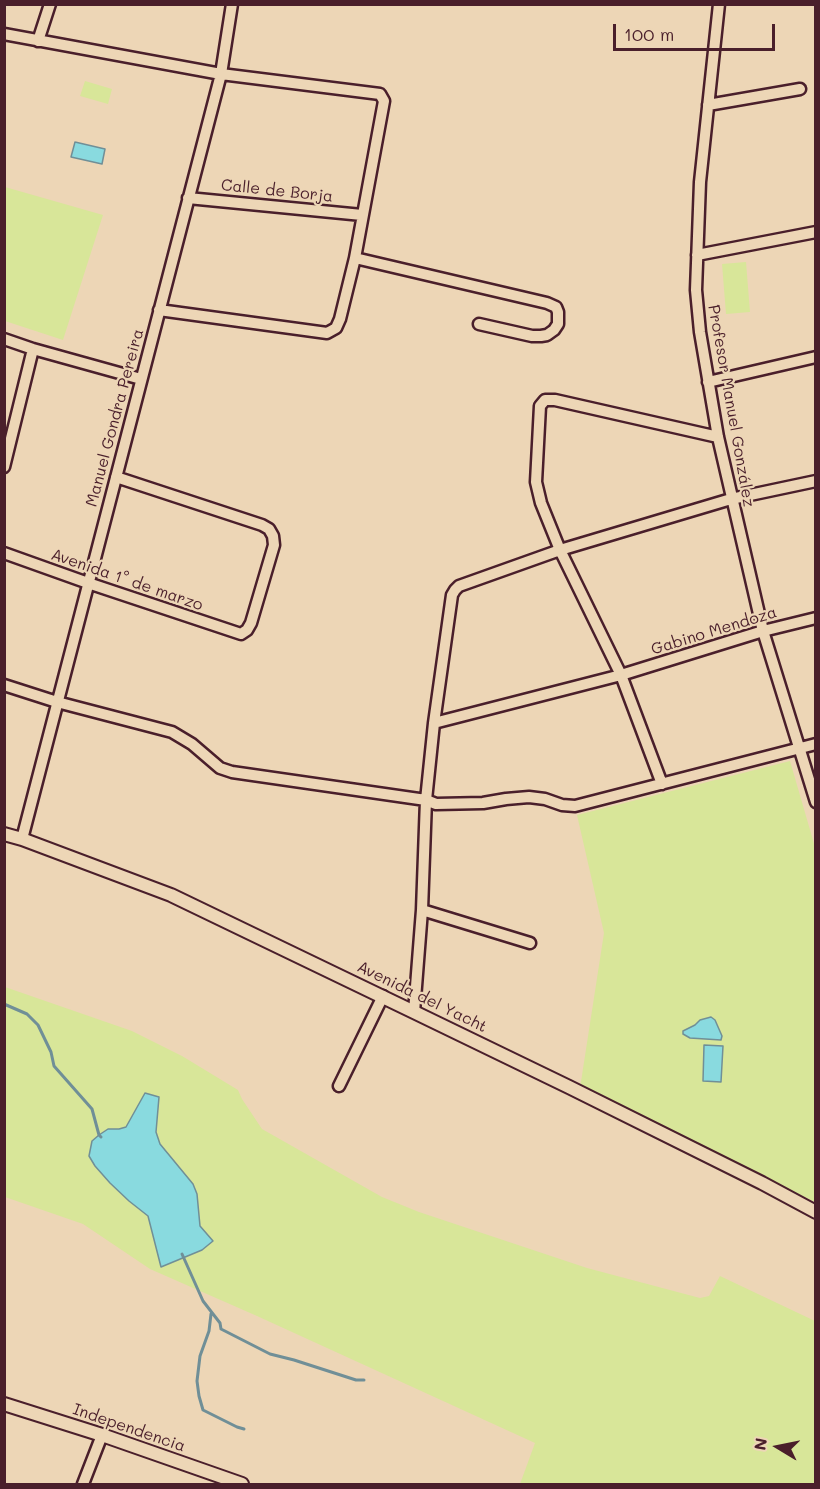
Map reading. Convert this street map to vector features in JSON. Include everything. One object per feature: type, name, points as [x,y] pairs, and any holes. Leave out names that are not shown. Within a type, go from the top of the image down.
[{"type":"street","points":[[38,41],[50,4]]},
{"type":"street","name":"Manuel Gondra Pereira","points":[[21,839],[221,74],[232,4]]},
{"type":"street","name":"Profesor Manuel González","points":[[718,5],[700,182],[696,290],[700,332],[731,500],[763,631],[816,802]]},
{"type":"street","points":[[4,34],[221,74],[380,94],[384,101],[354,258],[336,328],[327,333],[159,310]]},
{"type":"street","points":[[708,105],[800,89]]},
{"type":"street","name":"Calle de Borja","points":[[188,198],[362,215]]},
{"type":"street","points":[[697,255],[816,232]]},
{"type":"street","points":[[354,258],[548,303],[556,307],[558,312],[558,324],[554,330],[541,336],[479,324]]},
{"type":"street","points":[[4,339],[141,379]]},
{"type":"street","points":[[4,467],[33,349]]},
{"type":"street","points":[[708,382],[816,357]]},
{"type":"street","points":[[662,784],[621,675],[560,550],[541,502],[536,482],[540,406],[545,400],[555,400],[718,437]]},
{"type":"street","name":"Avenida 1° de marzo","points":[[4,553],[241,634],[247,630],[274,545],[269,529],[116,477]]},
{"type":"street","points":[[414,1012],[422,910],[426,800],[434,723],[452,595],[455,590],[459,586],[560,550],[731,500],[816,481]]},
{"type":"street","name":"Gabino Mendoza","points":[[434,723],[621,675],[763,631],[816,618]]},
{"type":"street","points":[[4,685],[57,702],[172,732],[192,744],[220,768],[232,772],[426,800],[436,804],[483,803],[529,797],[574,806],[816,744]]},
{"type":"street","name":"Avenida del Yacht","points":[[4,834],[171,895],[383,996],[762,1183],[816,1212]]},
{"type":"street","points":[[422,910],[530,943]]},
{"type":"street","points":[[339,1086],[383,996]]},
{"type":"street","name":"Independencia","points":[[4,1404],[102,1435],[242,1485]]},
{"type":"street","points":[[83,1485],[102,1435]]},
{"type":"green space","points":[[85,81],[112,89],[108,104],[80,96]]},
{"type":"green space","points":[[5,187],[103,215],[63,340],[5,321]]},
{"type":"green space","points":[[746,262],[750,312],[726,314],[722,264]]},
{"type":"green space","points":[[790,761],[815,847],[815,1202],[580,1088],[604,933],[577,815]]},
{"type":"green space","points":[[5,987],[132,1031],[182,1056],[238,1090],[262,1129],[382,1197],[419,1212],[587,1268],[700,1298],[709,1296],[720,1276],[815,1321],[815,1484],[520,1484],[535,1443],[150,1269],[83,1224],[5,1197]]},
{"type":"water","points":[[75,142],[105,149],[102,164],[71,157]]},
{"type":"water","points":[[711,1017],[715,1020],[722,1036],[721,1040],[690,1038],[683,1034],[683,1031],[700,1020]]},
{"type":"water","points":[[704,1045],[723,1046],[721,1082],[703,1081]]},
{"type":"water","points":[[145,1093],[159,1097],[156,1132],[160,1144],[193,1184],[197,1194],[200,1226],[213,1241],[202,1250],[161,1267],[148,1216],[110,1183],[89,1156],[92,1141],[99,1135],[108,1129],[126,1127]]},
{"type":"waterway","points":[[4,1004],[27,1014],[38,1025],[51,1052],[54,1066],[92,1109],[101,1137]]},
{"type":"waterway","points":[[182,1254],[203,1301],[220,1323],[221,1329],[270,1354],[356,1380],[364,1380]]},
{"type":"waterway","points":[[211,1314],[209,1331],[200,1356],[197,1381],[203,1410],[244,1429]]}]
